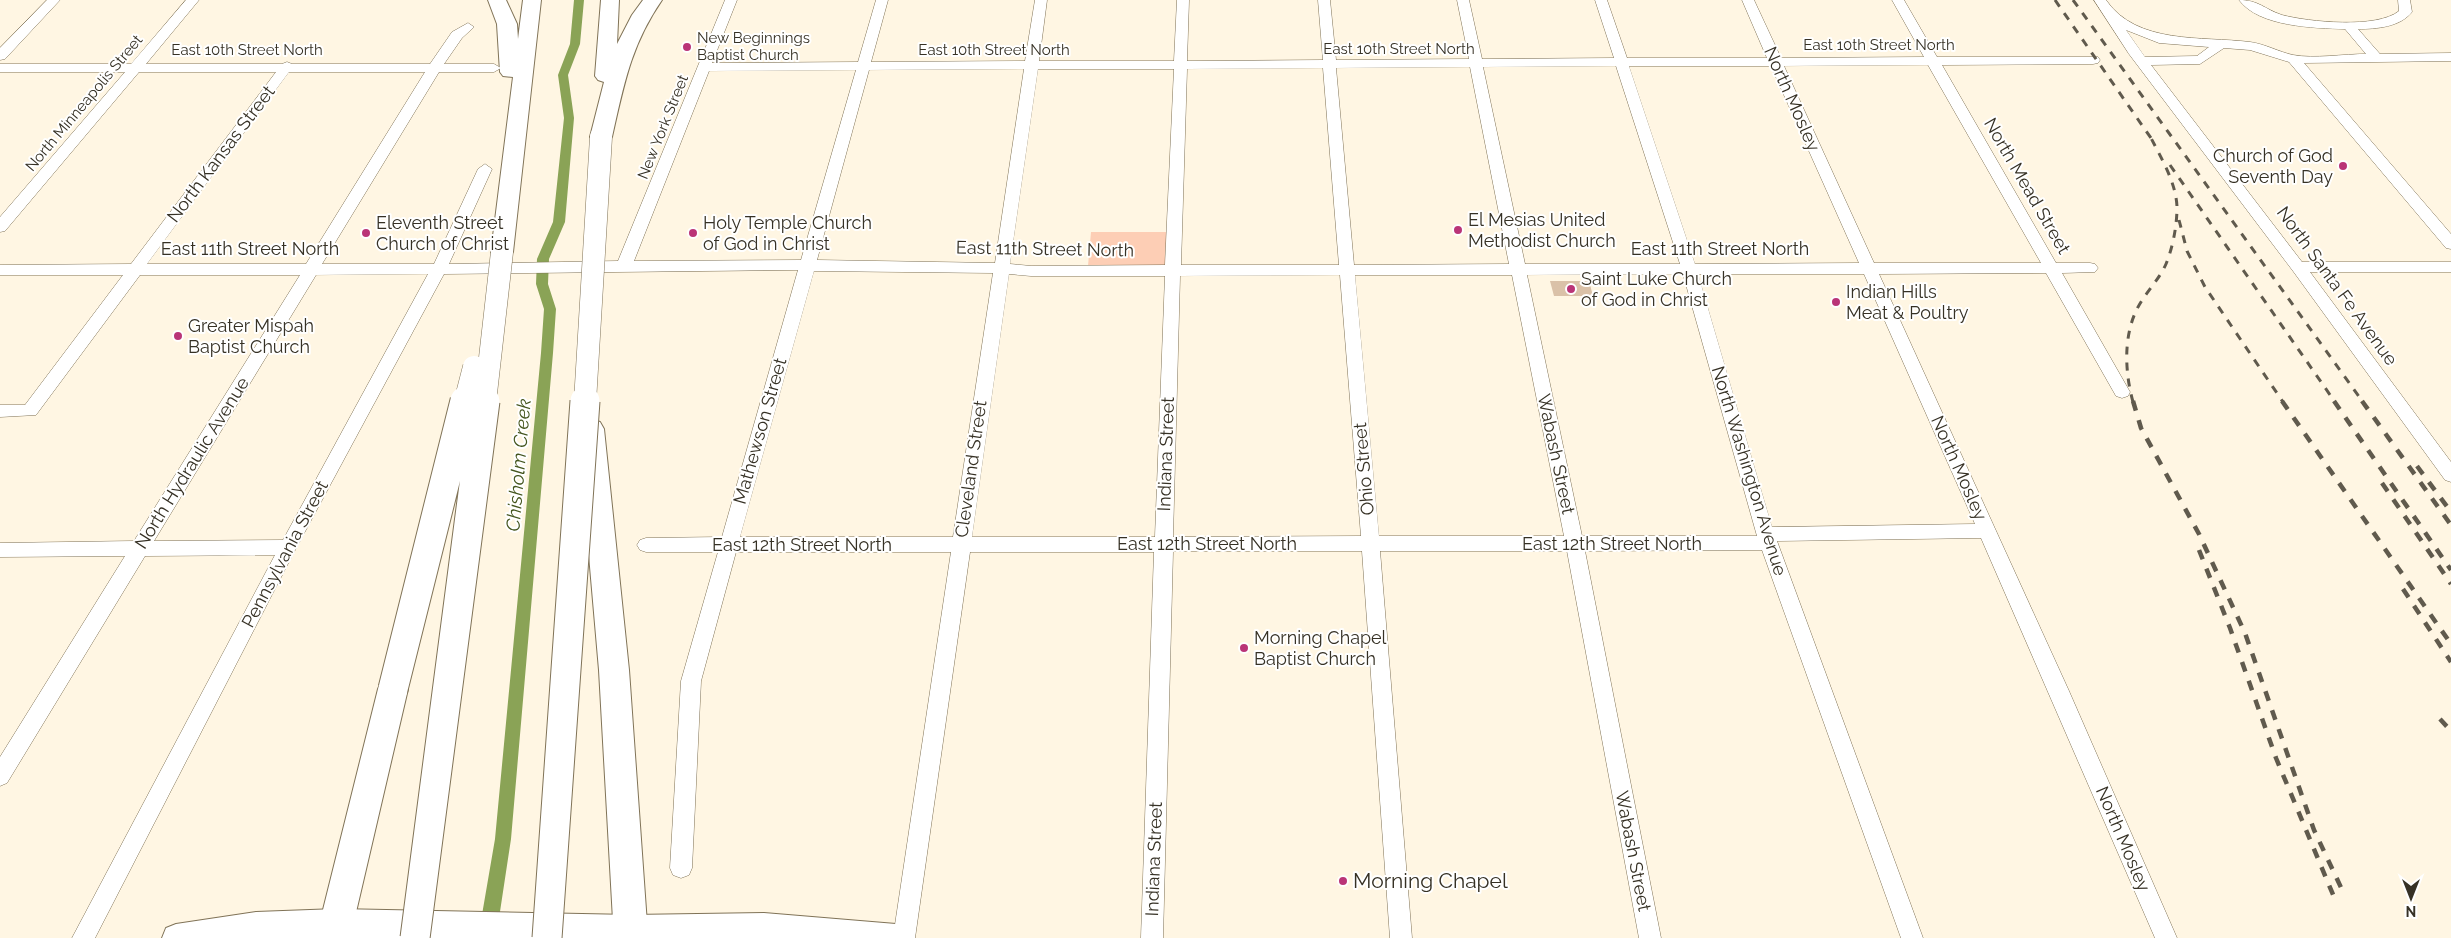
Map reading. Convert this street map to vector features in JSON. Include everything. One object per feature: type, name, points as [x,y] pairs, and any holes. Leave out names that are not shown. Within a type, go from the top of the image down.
[{"type":"highway","points":[[497,0],[507,24],[509,39],[507,119],[510,171]]},
{"type":"highway","points":[[380,938],[417,931],[480,443],[502,261],[510,171],[532,0]]},
{"type":"highway","points":[[550,932],[610,0]]},
{"type":"highway","points":[[601,137],[625,45],[640,16],[654,0]]},
{"type":"highway","points":[[335,930],[393,689],[502,261]]},
{"type":"highway","points":[[589,346],[590,423],[614,670],[628,935]]},
{"type":"main road","points":[[176,938],[256,926],[335,930],[550,932],[628,935],[764,927],[896,938]]},
{"type":"street","points":[[0,56],[54,0]]},
{"type":"street","name":"North Minneapolis Street","points":[[0,227],[193,0]]},
{"type":"street","name":"New York Street","points":[[624,266],[732,0]]},
{"type":"street","name":"Mathewson Street","points":[[681,868],[691,680],[882,0]]},
{"type":"street","name":"Cleveland Street","points":[[904,938],[1041,0]]},
{"type":"street","name":"Indiana Street","points":[[1152,938],[1173,271],[1184,0]]},
{"type":"street","name":"Ohio Street","points":[[1324,0],[1401,938]]},
{"type":"street","name":"Wabash Street","points":[[1463,0],[1575,544],[1650,938]]},
{"type":"street","name":"North Washington Avenue","points":[[1601,0],[1688,269],[1767,539],[1912,938]]},
{"type":"street","name":"North Mosley","points":[[1748,0],[2059,692],[2166,938]]},
{"type":"street","name":"North Mead Street","points":[[1898,0],[1931,61],[2053,268],[2122,392]]},
{"type":"street","points":[[2245,0],[2279,18],[2302,22],[2348,25],[2388,23],[2400,20],[2406,12],[2404,0]]},
{"type":"street","points":[[2103,5],[2124,23],[2142,33],[2159,39],[2185,42],[2222,42],[2251,46],[2294,59],[2451,57]]},
{"type":"street","name":"North Santa Fe Avenue","points":[[2103,5],[2138,56],[2298,267],[2451,475]]},
{"type":"street","points":[[2348,25],[2376,58]]},
{"type":"street","name":"North Hydraulic Avenue","points":[[0,776],[436,67],[458,35],[468,27]]},
{"type":"street","points":[[2142,33],[2134,43],[2138,56],[2200,60],[2222,42]]},
{"type":"street","points":[[2294,59],[2451,244]]},
{"type":"street","name":"East 10th Street North","points":[[705,67],[2093,60]]},
{"type":"street","name":"East 10th Street North","points":[[0,68],[287,66],[494,68]]},
{"type":"street","name":"North Kansas Street","points":[[0,411],[30,411],[287,66]]},
{"type":"street","name":"Pennsylvania Street","points":[[83,938],[288,548],[439,268],[485,170]]},
{"type":"street","name":"East 11th Street North","points":[[0,270],[439,268],[502,261],[584,268],[807,265],[1001,268],[1031,271],[2090,268]]},
{"type":"street","points":[[2298,267],[2451,267]]},
{"type":"street","name":"East 12th Street North","points":[[646,546],[1575,544],[1987,532]]},
{"type":"street","points":[[1,552],[288,548]]},
{"type":"shaded area","points":[[1091,232],[1167,232],[1167,263],[1163,266],[1088,266]]},
{"type":"building","name":"Saint Luke Church of God in Christ","points":[[1550,281],[1589,281],[1593,296],[1554,296]]},
{"type":"waterway","name":"Chisholm Creek","points":[[487,938],[503,839],[547,353],[550,309],[542,284],[543,259],[559,222],[569,118],[563,75],[575,44],[579,0]]},
{"type":"railway","points":[[2055,0],[2151,138]]},
{"type":"railway","points":[[2073,0],[2363,402]]},
{"type":"railway","points":[[2133,402],[2127,367],[2129,331],[2137,309],[2166,264],[2173,243],[2177,214],[2176,198],[2171,179],[2151,138]]},
{"type":"railway","points":[[2170,165],[2335,402]]},
{"type":"railway","points":[[2179,220],[2187,251],[2205,287],[2283,402]]},
{"type":"railway","points":[[2133,401],[2141,428],[2199,534],[2245,633],[2314,830],[2345,896]]},
{"type":"railway","points":[[2282,401],[2451,644]]},
{"type":"railway","points":[[2334,401],[2451,570]]},
{"type":"railway","points":[[2362,401],[2451,525]]},
{"type":"railway","points":[[2417,466],[2451,512]]},
{"type":"railway","points":[[2382,483],[2451,584]]},
{"type":"railway","points":[[2199,550],[2230,628],[2276,758],[2334,897]]},
{"type":"railway","points":[[2403,589],[2451,662]]},
{"type":"railway","points":[[2440,719],[2451,731]]},
{"type":"place","name":"New Beginnings Baptist Church","points":[[687,47]]},
{"type":"place","name":"Church of God Seventh Day","points":[[2343,166]]},
{"type":"place","name":"El Mesias United Methodist Church","points":[[1458,230]]},
{"type":"place","name":"Eleventh Street Church of Christ","points":[[366,233]]},
{"type":"place","name":"Holy Temple Church of God in Christ","points":[[693,233]]},
{"type":"place","name":"Saint Luke Church of God in Christ","points":[[1571,289]]},
{"type":"place","name":"Indian Hills Meat & Poultry","points":[[1836,302]]},
{"type":"place","name":"Greater Mispah Baptist Church","points":[[178,336]]},
{"type":"place","name":"Morning Chapel Baptist Church","points":[[1244,648]]},
{"type":"place","name":"Morning Chapel","points":[[1343,881]]}]
